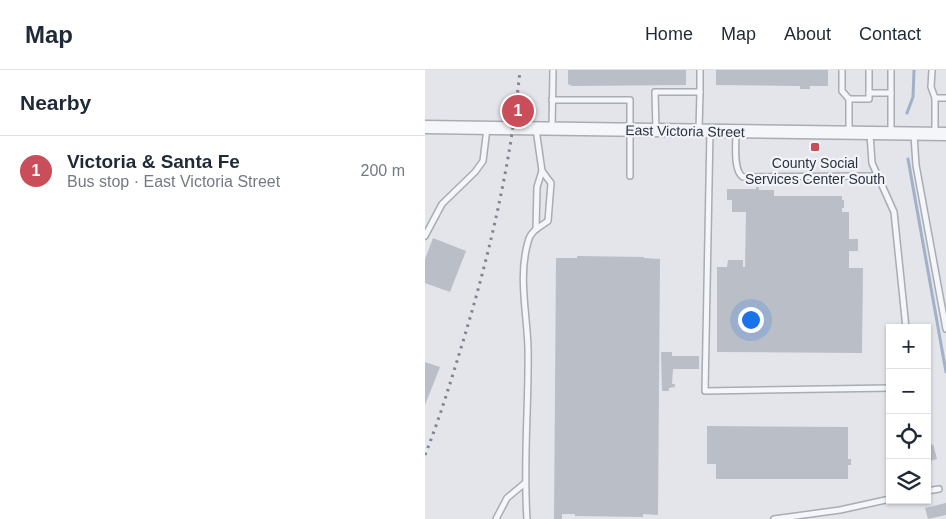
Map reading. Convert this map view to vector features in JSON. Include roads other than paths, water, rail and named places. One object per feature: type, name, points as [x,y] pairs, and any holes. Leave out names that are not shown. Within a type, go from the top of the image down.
[{"type":"street","name":"East Victoria Street","points":[[425,127],[941,134]]},
{"type":"lane","points":[[552,129],[553,70]]},
{"type":"lane","points":[[700,70],[699,92],[705,131],[705,391],[886,388]]},
{"type":"lane","points":[[842,70],[842,91],[849,99],[849,133]]},
{"type":"lane","points":[[849,99],[869,99],[869,70]]},
{"type":"lane","points":[[891,70],[891,134]]},
{"type":"lane","points":[[932,70],[931,87],[935,98],[941,134]]},
{"type":"lane","points":[[655,130],[655,92],[699,92]]},
{"type":"lane","points":[[869,93],[891,93]]},
{"type":"lane","points":[[935,98],[946,98]]},
{"type":"lane","points":[[553,100],[630,100],[630,176]]},
{"type":"lane","points":[[425,235],[442,204],[475,172],[483,161],[487,128]]},
{"type":"lane","points":[[536,128],[542,171],[537,187],[536,229]]},
{"type":"lane","points":[[736,131],[737,170],[740,176],[743,177],[877,176]]},
{"type":"lane","points":[[870,133],[871,163],[893,212],[906,324]]},
{"type":"lane","points":[[914,134],[916,165],[946,329]]},
{"type":"lane","points":[[527,519],[525,483],[528,350],[523,264],[528,239],[536,229],[549,221],[551,183],[542,171]]},
{"type":"lane","points":[[496,519],[507,498],[525,483]]},
{"type":"lane","points":[[931,490],[939,489]]},
{"type":"lane","points":[[774,519],[840,510],[886,500]]},
{"type":"waterway","points":[[907,113],[913,97],[914,70]]},
{"type":"waterway","points":[[908,159],[946,372]]},
{"type":"railway","points":[[425,455],[457,361],[490,245],[505,175],[520,70]]},
{"type":"place","name":"Victoria & Santa Fe","points":[[518,111]]},
{"type":"place","name":"County Social Services Center South","points":[[815,147]]}]
